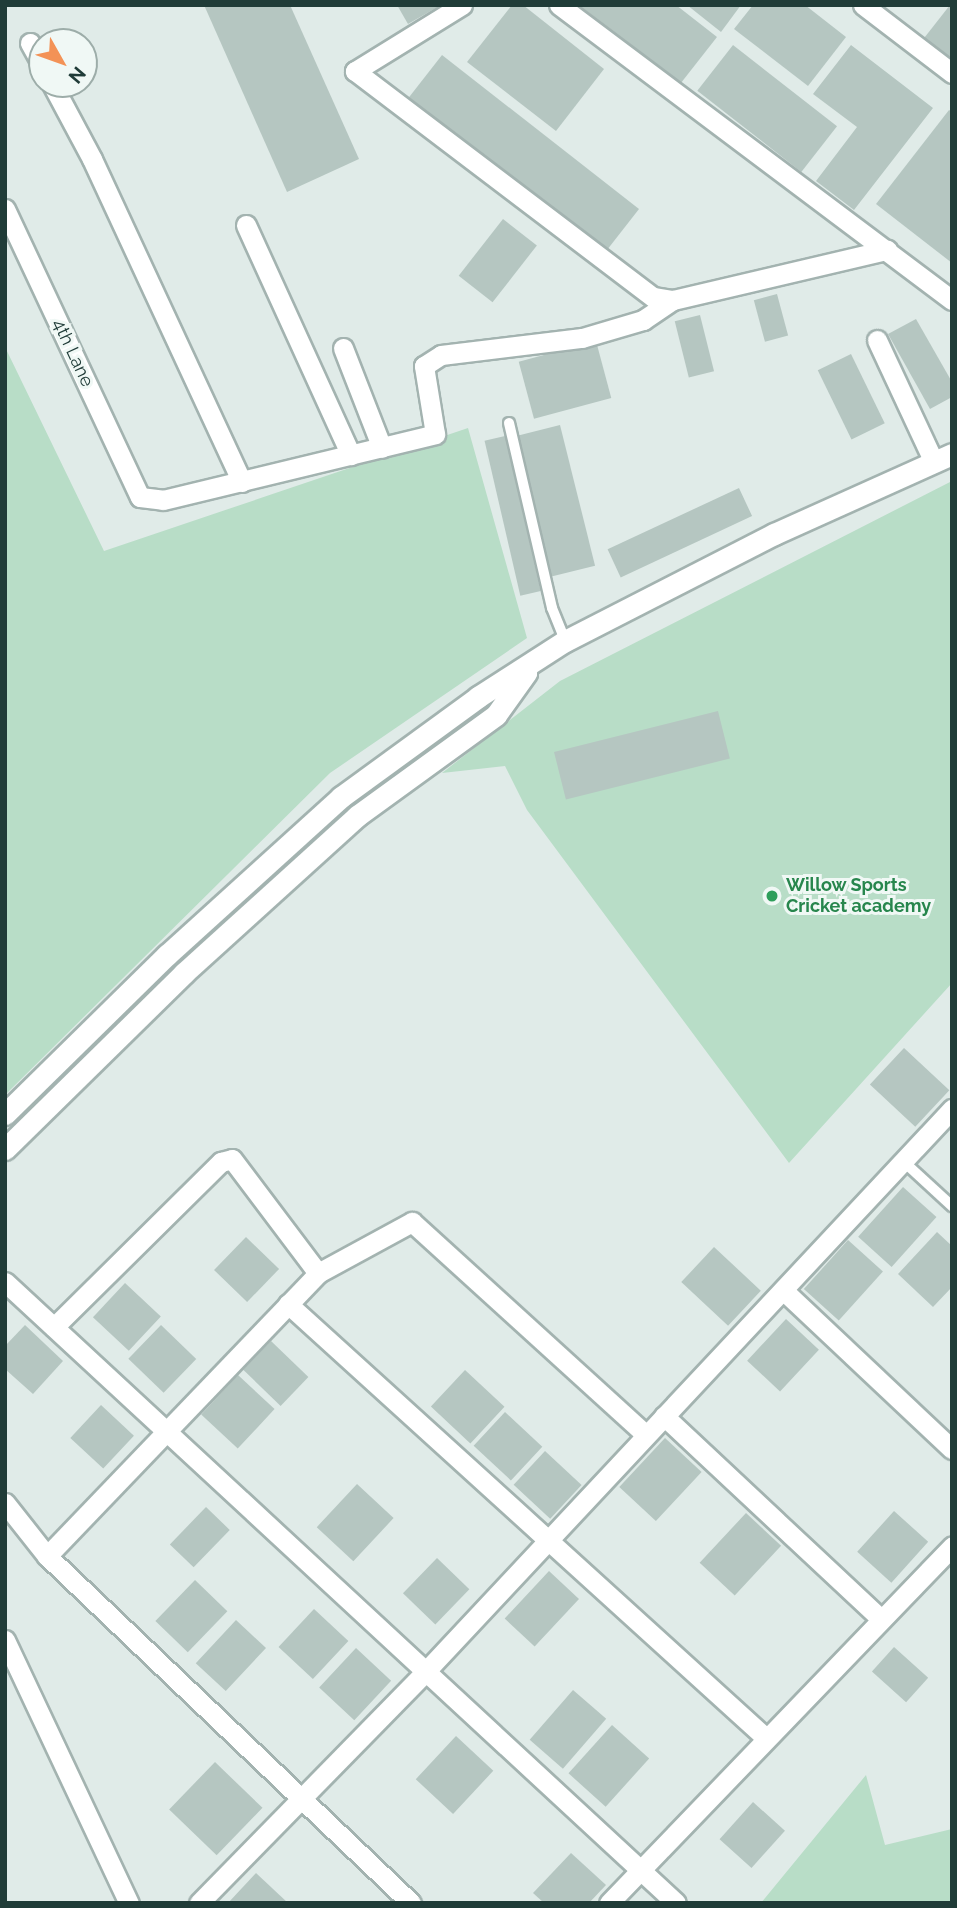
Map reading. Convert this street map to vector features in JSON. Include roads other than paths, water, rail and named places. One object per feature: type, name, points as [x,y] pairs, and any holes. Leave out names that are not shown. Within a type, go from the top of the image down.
[{"type":"street","points":[[462,5],[355,71],[643,291],[673,300]]},
{"type":"street","points":[[559,5],[952,300]]},
{"type":"street","points":[[863,5],[952,73]]},
{"type":"street","points":[[59,98],[92,159],[242,482],[435,434],[424,366],[441,355],[582,338],[643,320],[673,300],[887,250]]},
{"type":"street","name":"4th Lane","points":[[5,209],[140,497],[163,500],[242,482]]},
{"type":"street","points":[[246,225],[351,455]]},
{"type":"street","points":[[5,1114],[167,955],[341,797],[478,697],[531,665],[565,640],[774,534],[943,458],[877,340]]},
{"type":"street","points":[[343,348],[382,448]]},
{"type":"street","points":[[5,1149],[184,973],[356,816],[496,715],[531,665]]},
{"type":"street","points":[[199,1903],[426,1671],[903,1161],[950,1115]]},
{"type":"street","points":[[54,1327],[221,1162],[232,1159],[318,1273]]},
{"type":"street","points":[[47,1556],[318,1273],[412,1222],[646,1435]]},
{"type":"street","points":[[5,1282],[676,1903]]},
{"type":"street","points":[[783,1290],[952,1449]]},
{"type":"street","points":[[288,1304],[547,1542],[766,1738]]},
{"type":"street","points":[[664,1416],[881,1619]]},
{"type":"street","points":[[5,1503],[47,1556],[411,1903]]},
{"type":"street","points":[[609,1903],[952,1546]]},
{"type":"street","points":[[5,1640],[129,1903]]},
{"type":"lane","points":[[509,423],[552,608],[565,640]]},
{"type":"lane","points":[[903,1161],[952,1206]]},
{"type":"place","name":"Willow Sports Cricket academy","points":[[772,896]]}]
